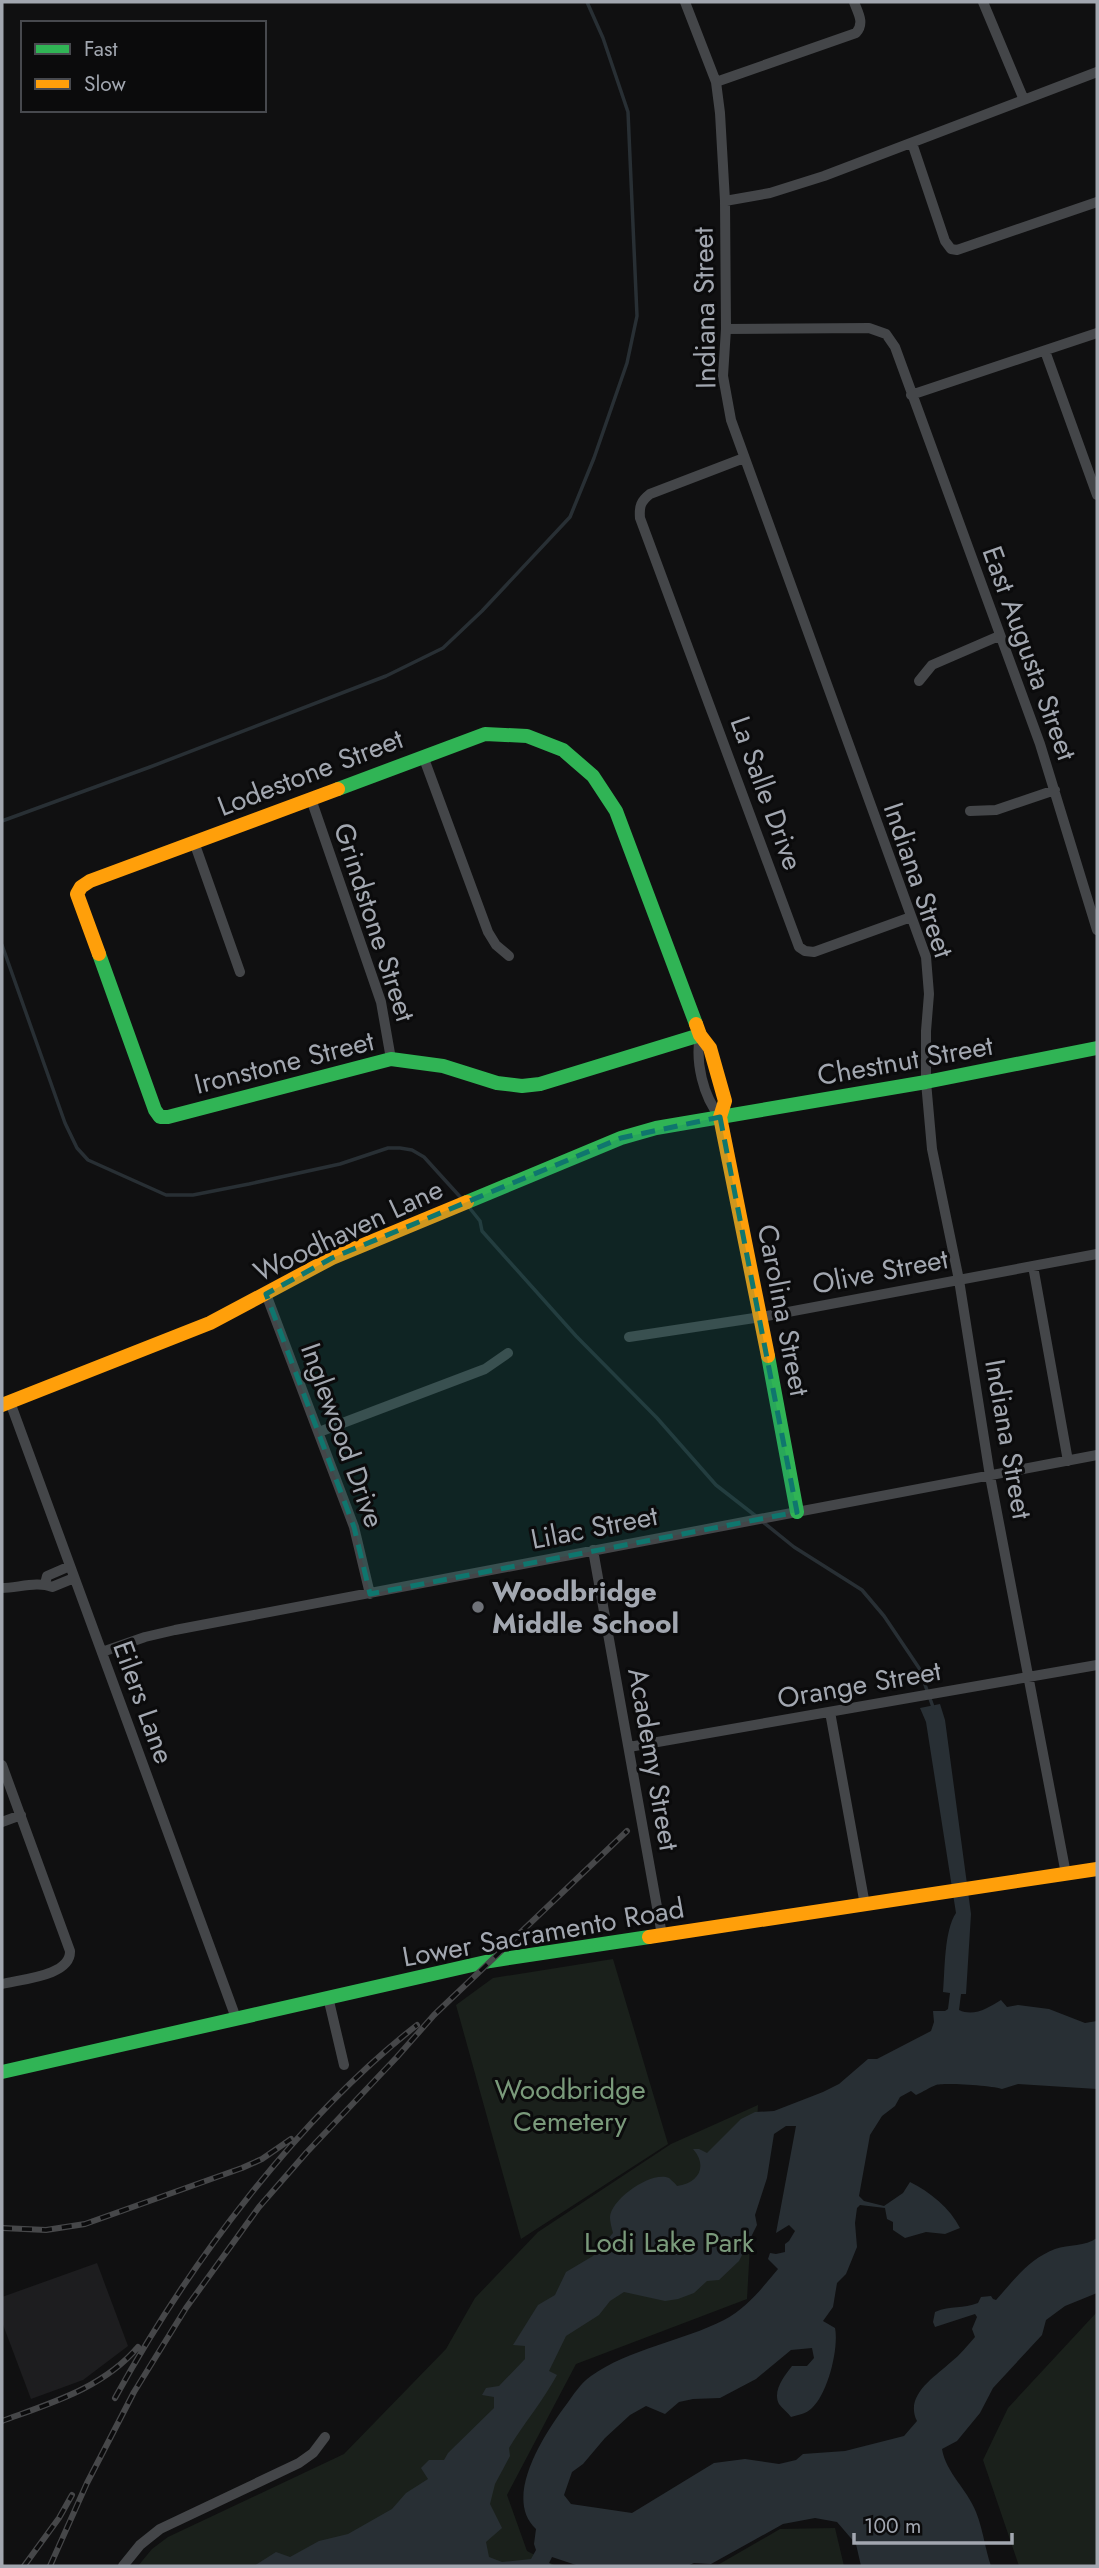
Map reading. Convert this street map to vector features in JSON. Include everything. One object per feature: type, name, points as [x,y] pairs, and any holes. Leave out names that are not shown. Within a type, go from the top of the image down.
[{"type":"street","name":"Indiana Street","points":[[685,2],[716,82],[723,146],[725,201],[726,329],[723,376],[731,421],[926,957],[929,994],[926,1082],[932,1149],[958,1280],[990,1476],[1066,1874]]},
{"type":"street","points":[[716,82],[856,33],[861,20],[854,2]]},
{"type":"street","points":[[983,2],[1024,100]]},
{"type":"street","points":[[725,201],[770,193],[912,143],[1097,72]]},
{"type":"street","points":[[912,143],[945,242],[951,249],[965,247],[1097,202]]},
{"type":"street","name":"East Augusta Street","points":[[726,329],[869,328],[886,334],[895,347],[1055,790],[1097,930]]},
{"type":"street","points":[[911,395],[1097,333]]},
{"type":"street","points":[[1045,351],[1097,495]]},
{"type":"street","name":"La Salle Drive","points":[[744,458],[643,499],[639,508],[640,518],[799,947],[814,952],[911,917]]},
{"type":"street","points":[[919,681],[932,665],[999,636]]},
{"type":"street","name":"Lodestone Street","points":[[164,1117],[155,1111],[80,904],[77,894],[79,890],[90,881],[485,734],[500,732],[522,735],[554,744],[564,750]]},
{"type":"street","name":"Carolina Street","points":[[564,750],[593,774],[616,811],[700,1035],[710,1048],[725,1101],[720,1117],[797,1512]]},
{"type":"street","points":[[423,755],[488,932],[509,956]]},
{"type":"street","points":[[970,811],[996,810],[1055,790]]},
{"type":"street","name":"Grindstone Street","points":[[311,799],[381,1002],[391,1059]]},
{"type":"street","points":[[194,842],[240,972]]},
{"type":"street","name":"Ironstone Street","points":[[164,1117],[391,1059],[443,1066],[496,1083],[522,1086],[540,1084],[700,1035]]},
{"type":"street","name":"Chestnut Street","points":[[720,1117],[926,1082],[1097,1048]]},
{"type":"street","name":"Woodhaven Lane","points":[[6,1404],[191,1332],[331,1258],[621,1138],[656,1128],[720,1117]]},
{"type":"street","name":"Olive Street","points":[[629,1337],[761,1317],[1097,1254]]},
{"type":"street","points":[[1033,1266],[1068,1461]]},
{"type":"street","name":"Inglewood Drive","points":[[266,1294],[354,1527],[370,1594]]},
{"type":"street","points":[[319,1432],[485,1369],[508,1353]]},
{"type":"street","name":"Eilers Lane","points":[[6,1404],[70,1566],[236,2018]]},
{"type":"street","name":"Lilac Street","points":[[102,1652],[160,1633],[1097,1455]]},
{"type":"street","name":"Academy Street","points":[[593,1550],[662,1935]]},
{"type":"street","points":[[45,1584],[47,1576],[70,1566]]},
{"type":"street","points":[[2,1588],[45,1584],[52,1587],[74,1577]]},
{"type":"street","name":"Orange Street","points":[[629,1748],[1097,1665]]},
{"type":"street","points":[[830,1712],[865,1905]]},
{"type":"street","points":[[2,1765],[70,1951],[70,1959],[57,1971],[2,1984]]},
{"type":"street","points":[[2,1822],[21,1815]]},
{"type":"street","name":"Lower Sacramento Road","points":[[2,2072],[490,1961],[1097,1869]]},
{"type":"street","points":[[328,1997],[344,2065]]},
{"type":"street","points":[[123,2566],[140,2545],[160,2529],[299,2463],[313,2453],[325,2437]]},
{"type":"highlighted area","points":[[720,1117],[797,1512],[370,1594],[354,1527],[266,1294],[332,1258],[621,1138]]},
{"type":"shaded area","points":[[940,1704],[945,1720],[971,1914],[966,1994],[961,1994],[959,2010],[975,2012],[1001,2000],[1007,2007],[1018,2005],[1049,2009],[1085,2023],[1097,2021],[1097,2089],[1018,2084],[1002,2089],[941,2084],[916,2095],[911,2091],[900,2097],[895,2106],[882,2116],[870,2135],[859,2196],[864,2201],[884,2206],[903,2193],[910,2182],[939,2201],[960,2228],[945,2234],[926,2232],[905,2238],[893,2230],[893,2222],[887,2219],[885,2208],[860,2205],[857,2208],[857,2247],[846,2274],[837,2283],[833,2307],[823,2321],[835,2328],[836,2337],[834,2358],[818,2401],[805,2413],[791,2417],[779,2404],[778,2389],[792,2366],[807,2366],[814,2358],[812,2348],[791,2350],[756,2379],[720,2398],[679,2402],[665,2414],[646,2406],[630,2415],[572,2472],[564,2495],[571,2504],[632,2513],[714,2463],[745,2459],[779,2464],[796,2460],[803,2454],[845,2451],[904,2436],[917,2421],[915,2403],[923,2387],[975,2337],[972,2329],[977,2317],[975,2314],[935,2327],[935,2312],[973,2305],[978,2303],[981,2297],[991,2296],[996,2300],[1037,2258],[1055,2249],[1087,2243],[1097,2238],[1097,2293],[1065,2306],[1046,2320],[1042,2335],[993,2388],[980,2413],[957,2441],[942,2449],[948,2466],[976,2512],[991,2566],[861,2566],[856,2544],[837,2522],[815,2518],[783,2524],[711,2564],[579,2566],[552,2557],[549,2563],[553,2566],[254,2566],[276,2552],[290,2557],[319,2541],[348,2534],[392,2509],[406,2493],[428,2479],[421,2468],[429,2460],[444,2460],[494,2408],[494,2397],[482,2395],[486,2388],[499,2386],[525,2359],[525,2346],[513,2345],[538,2305],[555,2295],[566,2272],[593,2256],[613,2233],[610,2217],[612,2210],[625,2195],[653,2178],[669,2178],[677,2186],[691,2181],[699,2173],[700,2167],[698,2155],[693,2149],[707,2153],[741,2119],[755,2112],[774,2111],[823,2092],[839,2084],[868,2059],[877,2059],[931,2031],[933,2011],[948,2009],[950,1993],[943,1992],[945,1962],[949,1930],[956,1913],[926,1722],[920,1708]],"holes":[[[786,2126],[796,2126],[776,2233],[789,2225],[795,2231],[785,2244],[785,2252],[770,2253],[768,2259],[778,2269],[747,2304],[724,2320],[622,2359],[584,2382],[548,2432],[530,2466],[523,2500],[527,2516],[536,2529],[536,2550],[531,2559],[502,2562],[489,2557],[486,2542],[502,2528],[490,2504],[495,2484],[510,2456],[509,2448],[557,2375],[549,2371],[566,2336],[599,2315],[610,2301],[624,2292],[665,2301],[694,2293],[707,2281],[719,2280],[739,2261],[757,2225],[755,2215],[767,2178],[774,2134]]]},
{"type":"shaded area","points":[[97,2263],[128,2346],[83,2380],[31,2399],[2,2322],[2,2297]]},
{"type":"green space","name":"Woodbridge Cemetery","points":[[613,1959],[668,2144],[521,2239],[456,2005],[493,1978]]},
{"type":"green space","name":"Lodi Lake Park","points":[[758,2105],[747,2299],[576,2364],[507,2495],[527,2551],[556,2566],[138,2566],[152,2549],[168,2537],[344,2454],[446,2349],[475,2298],[538,2232],[671,2144]]},
{"type":"green space","points":[[1097,2312],[1097,2566],[1019,2566],[983,2460],[1008,2408]]},
{"type":"green space","points":[[835,2528],[844,2566],[716,2566],[780,2529]]},
{"type":"waterway","points":[[2,821],[386,676],[443,648],[482,611],[570,517],[627,363],[637,316],[628,112],[603,38],[587,2]]},
{"type":"waterway","points":[[2,945],[65,1123],[77,1148],[88,1160],[166,1195],[193,1195],[340,1164],[388,1148],[400,1148],[412,1150],[424,1157],[463,1200]]},
{"type":"waterway","points":[[468,1206],[480,1221],[482,1231],[576,1336],[657,1418],[716,1485],[757,1517]]},
{"type":"waterway","points":[[763,1522],[794,1547],[862,1590],[884,1616],[919,1668],[933,1707]]},
{"type":"railway","points":[[50,2566],[87,2483],[134,2392],[186,2308],[259,2207],[434,2015],[627,1831]]},
{"type":"railway","points":[[115,2398],[176,2297],[248,2197],[329,2104],[417,2025]]},
{"type":"railway","points":[[2,2228],[46,2230],[85,2224],[242,2168],[262,2159],[291,2139]]},
{"type":"railway","points":[[2,2421],[93,2384],[138,2347]]},
{"type":"railway","points":[[24,2566],[59,2518],[72,2495]]},
{"type":"traffic: fast","points":[[338,789],[485,734],[527,736],[563,750],[593,776],[616,811],[696,1024]]},
{"type":"traffic: fast","points":[[99,954],[155,1110],[160,1117],[391,1059],[443,1066],[497,1083],[522,1086],[540,1084],[700,1035]]},
{"type":"traffic: fast","points":[[467,1202],[621,1138],[656,1128],[926,1082],[1097,1048]]},
{"type":"traffic: fast","points":[[768,1356],[797,1512]]},
{"type":"traffic: fast","points":[[2,2072],[490,1961],[649,1937]]},
{"type":"traffic: slow","points":[[99,954],[77,894],[81,887],[90,881],[338,789]]},
{"type":"traffic: slow","points":[[696,1024],[710,1048],[725,1101],[720,1117],[768,1356]]},
{"type":"traffic: slow","points":[[2,1405],[210,1323],[332,1258],[467,1202]]},
{"type":"traffic: slow","points":[[649,1937],[1097,1869]]},
{"type":"place","name":"Woodbridge Middle School","points":[[478,1607]]}]
